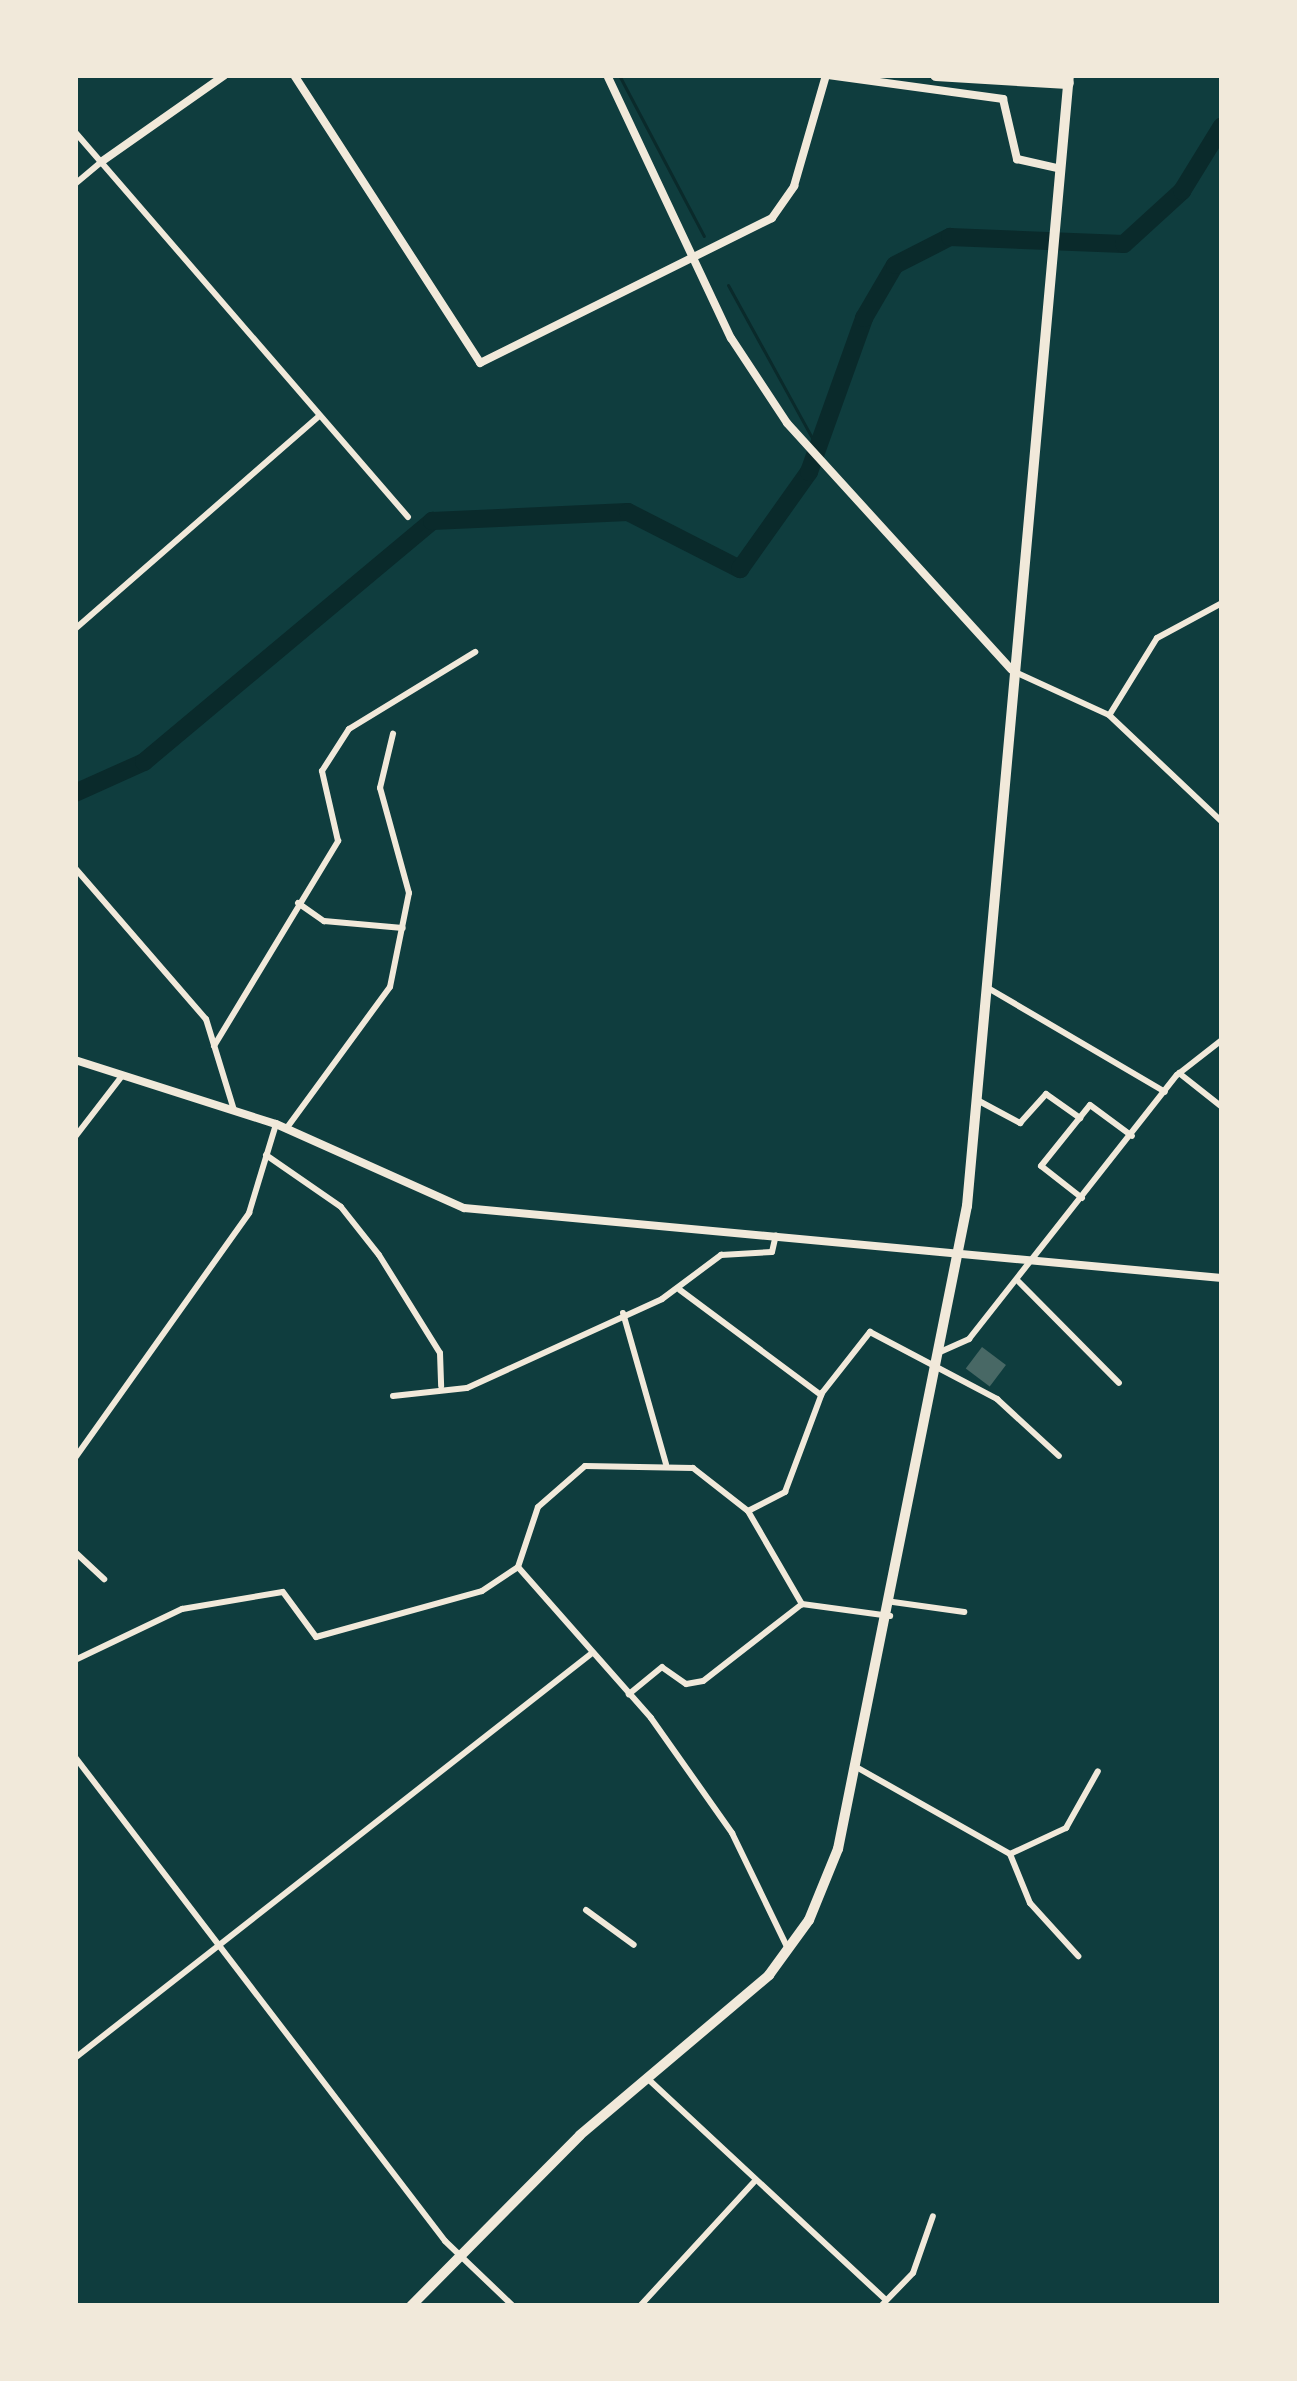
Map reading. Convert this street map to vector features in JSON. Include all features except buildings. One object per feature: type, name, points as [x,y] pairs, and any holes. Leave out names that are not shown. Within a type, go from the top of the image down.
[{"type":"highway","points":[[936,75],[1069,79]]},
{"type":"highway","points":[[1046,75],[1069,79]]},
{"type":"main road","points":[[411,2306],[458,2256],[788,1950],[826,1883],[858,1768],[893,1602],[959,1252],[980,1101],[1011,669],[1059,238],[1069,79]]},
{"type":"street","points":[[75,184],[226,75]]},
{"type":"street","points":[[295,75],[480,363],[694,260],[786,202],[827,75],[1004,100],[1017,159],[1065,170]]},
{"type":"street","points":[[607,75],[694,260],[822,469],[1011,669],[1109,715],[1222,822]]},
{"type":"street","points":[[75,132],[408,517]]},
{"type":"street","points":[[75,629],[319,416]]},
{"type":"street","points":[[1109,715],[1157,638],[1222,603]]},
{"type":"street","points":[[214,1046],[341,830],[322,771],[349,729],[475,652]]},
{"type":"street","points":[[286,1129],[390,986],[403,928],[406,854],[380,788],[393,734]]},
{"type":"street","points":[[75,868],[197,1006],[234,1110]]},
{"type":"street","points":[[298,903],[324,920],[403,928]]},
{"type":"street","points":[[988,988],[1165,1092]]},
{"type":"street","points":[[938,1359],[969,1339],[1019,1282],[1179,1073],[1222,1040]]},
{"type":"street","points":[[75,1060],[276,1124],[464,1208],[1222,1278]]},
{"type":"street","points":[[75,1137],[124,1073]]},
{"type":"street","points":[[1179,1073],[1222,1107]]},
{"type":"street","points":[[980,1101],[1020,1123],[1046,1094],[1079,1118]]},
{"type":"street","points":[[1083,1198],[1041,1166],[1090,1105],[1132,1136]]},
{"type":"street","points":[[75,1458],[248,1213],[276,1124]]},
{"type":"street","points":[[266,1155],[340,1207],[379,1255],[440,1353],[441,1386]]},
{"type":"street","points":[[393,1396],[441,1386],[467,1388],[680,1289],[721,1255],[772,1252],[776,1235]]},
{"type":"street","points":[[1019,1282],[1119,1383]]},
{"type":"street","points":[[680,1289],[821,1395]]},
{"type":"street","points":[[623,1312],[666,1464]]},
{"type":"street","points":[[748,1511],[785,1492],[821,1395],[870,1332],[938,1359],[997,1400],[1059,1456]]},
{"type":"street","points":[[75,1660],[166,1614],[283,1592],[305,1630],[326,1636],[482,1591],[518,1567],[538,1507],[585,1466],[666,1464],[697,1469],[748,1511],[802,1604]]},
{"type":"street","points":[[75,1553],[104,1579]]},
{"type":"street","points":[[518,1567],[629,1694],[732,1833],[788,1950]]},
{"type":"street","points":[[893,1602],[964,1612]]},
{"type":"street","points":[[629,1694],[658,1668],[703,1681],[802,1604],[890,1616]]},
{"type":"street","points":[[75,2058],[592,1653]]},
{"type":"street","points":[[75,1757],[216,1948],[458,2256],[513,2306]]},
{"type":"street","points":[[858,1768],[1010,1854],[1030,1903],[1078,1956]]},
{"type":"street","points":[[1010,1854],[1066,1828],[1098,1771]]},
{"type":"street","points":[[586,1910],[634,1945]]},
{"type":"street","points":[[647,2078],[884,2303],[913,2272],[933,2216]]},
{"type":"street","points":[[640,2306],[754,2182]]},
{"type":"waterway","points":[[619,75],[704,236]]},
{"type":"waterway","points":[[75,793],[144,762],[432,521],[628,512],[740,569],[809,472],[864,318],[895,265],[950,237],[1124,244],[1182,191],[1222,126]]},
{"type":"waterway","points":[[728,285],[818,449]]}]
